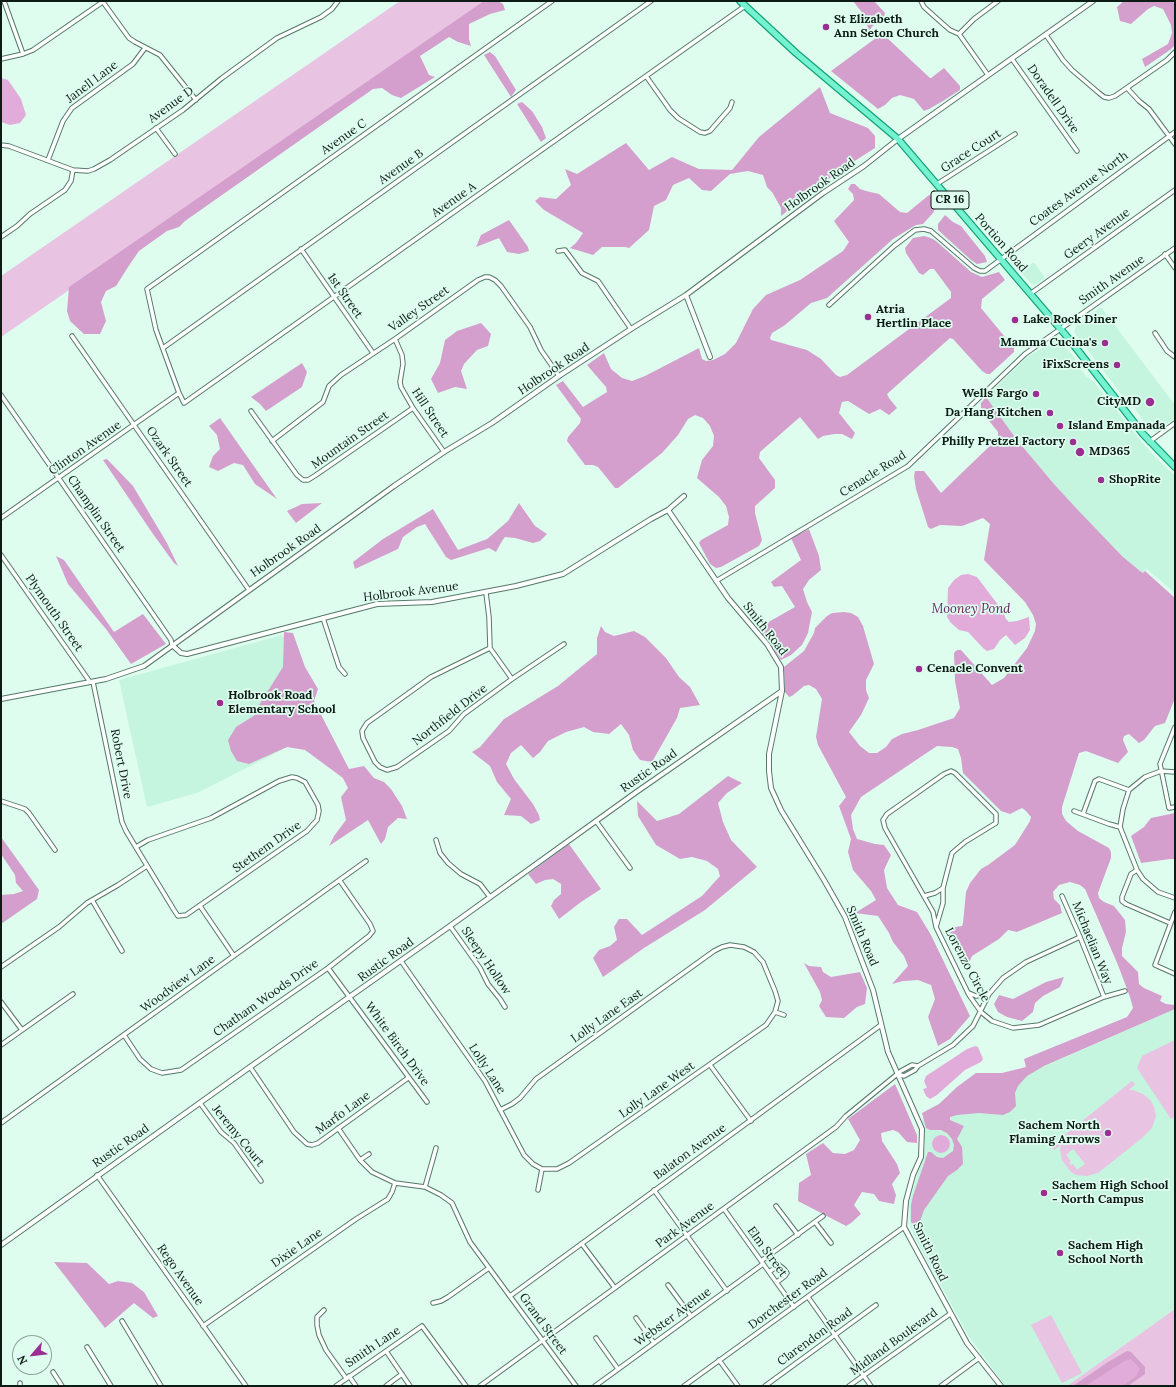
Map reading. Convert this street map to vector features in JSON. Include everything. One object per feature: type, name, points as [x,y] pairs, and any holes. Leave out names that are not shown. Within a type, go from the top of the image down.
[{"type":"main road","name":"Portion Road","points":[[743,3],[796,53],[898,140],[1060,329],[1149,442],[1175,467]]},
{"type":"street","points":[[4,1],[23,54]]},
{"type":"street","points":[[1,59],[33,50],[104,1],[129,38],[160,55],[196,100]]},
{"type":"street","name":"Avenue D","points":[[1,145],[9,146],[73,170],[88,171],[101,165],[196,100],[277,38],[321,17],[332,9],[338,1]]},
{"type":"street","name":"Avenue C","points":[[163,348],[156,330],[147,289],[552,1]]},
{"type":"street","name":"Avenue B","points":[[163,348],[651,1]]},
{"type":"street","points":[[921,1],[924,7],[943,24],[950,30],[959,34],[988,75]]},
{"type":"street","points":[[959,34],[974,19],[998,1]]},
{"type":"street","name":"Holbrook Road","points":[[1,699],[118,676],[144,666],[394,486],[444,452],[492,423],[559,376],[686,295],[823,193],[867,164],[988,75],[1093,1]]},
{"type":"street","name":"Avenue A","points":[[179,393],[184,403],[646,76],[743,3]]},
{"type":"street","points":[[1046,35],[1068,66],[1104,97],[1111,98],[1166,60],[1175,52]]},
{"type":"street","name":"Janell Lane","points":[[48,160],[62,121],[72,108],[133,64],[145,48]]},
{"type":"street","name":"Doradell Drive","points":[[1012,59],[1077,151]]},
{"type":"street","points":[[646,76],[670,110],[678,118],[700,132],[705,133],[710,131],[730,108],[732,102]]},
{"type":"street","points":[[1127,88],[1148,109],[1175,144]]},
{"type":"street","points":[[156,128],[175,154]]},
{"type":"street","name":"Coates Avenue North","points":[[1001,260],[1175,132]]},
{"type":"street","name":"Grace Court","points":[[937,184],[1015,134]]},
{"type":"street","points":[[1,237],[17,226],[30,214],[65,190],[71,181],[73,170]]},
{"type":"street","name":"Geery Avenue","points":[[1030,294],[1175,190]]},
{"type":"street","points":[[829,305],[894,246],[915,230],[924,229],[931,231],[974,268],[980,271],[985,271],[1001,260]]},
{"type":"street","name":"Smith Avenue","points":[[1060,329],[1175,248]]},
{"type":"street","name":"1st Street","points":[[301,249],[373,353]]},
{"type":"street","points":[[558,251],[564,250],[582,273],[598,281],[631,329]]},
{"type":"street","points":[[1166,254],[1175,268]]},
{"type":"street","name":"Valley Street","points":[[272,441],[323,402],[329,386],[336,379],[478,280],[485,277],[498,283],[530,327],[543,354],[559,376]]},
{"type":"street","points":[[686,295],[710,357]]},
{"type":"street","name":"Cenacle Road","points":[[716,581],[908,466],[1025,354],[1060,329]]},
{"type":"street","points":[[1155,333],[1167,351],[1175,356]]},
{"type":"street","name":"Ozark Street","points":[[72,336],[249,590]]},
{"type":"street","name":"Hill Street","points":[[395,339],[402,355],[403,364],[400,382],[401,387],[444,452]]},
{"type":"street","points":[[163,348],[179,393]]},
{"type":"street","name":"Clinton Avenue","points":[[1,518],[179,393]]},
{"type":"street","name":"Champlin Street","points":[[1,395],[172,645]]},
{"type":"street","name":"Mountain Street","points":[[272,441],[297,475],[303,480],[308,480],[414,408]]},
{"type":"street","points":[[251,411],[272,441]]},
{"type":"street","points":[[1149,442],[1175,423]]},
{"type":"street","name":"Holbrook Avenue","points":[[172,645],[182,653],[187,654],[377,604],[432,602],[486,593],[563,574],[668,510],[684,496]]},
{"type":"street","name":"Smith Road","points":[[668,510],[732,604],[767,644],[781,667],[782,691],[769,754],[771,788],[782,810],[845,917],[873,990],[888,1052],[922,1129],[921,1157],[913,1175],[906,1201],[904,1227],[967,1343],[1001,1386]]},
{"type":"street","name":"Plymouth Street","points":[[1,555],[92,682]]},
{"type":"street","points":[[486,593],[489,617],[490,648],[512,679]]},
{"type":"street","points":[[322,618],[339,667],[345,674]]},
{"type":"street","name":"Northfield Drive","points":[[490,648],[430,677],[367,723],[363,728],[363,735],[375,762],[380,767],[391,770],[397,767],[449,731],[464,714],[564,644]]},
{"type":"street","name":"Robert Drive","points":[[92,682],[121,817],[126,832],[137,847]]},
{"type":"street","name":"Rustic Road","points":[[1,1244],[250,1067],[350,998],[596,821],[782,691]]},
{"type":"street","points":[[1175,727],[1160,764],[1169,808],[1175,807]]},
{"type":"street","name":"Lorenzo Circle","points":[[936,927],[943,903],[943,888],[952,853],[965,842],[996,823],[996,814],[951,770],[887,814],[883,820],[885,828],[933,912],[936,927],[968,993],[981,1012]]},
{"type":"street","points":[[1175,772],[1161,771],[1145,777],[1129,790],[1123,809],[1120,826],[1137,870],[1158,892],[1175,898]]},
{"type":"street","name":"Stethem Drive","points":[[292,777],[305,782],[318,805],[319,811],[317,820],[307,831],[200,906],[181,917],[178,916],[174,910],[137,847],[148,840],[218,814],[279,782],[292,777]]},
{"type":"street","points":[[1083,814],[1095,781],[1099,778],[1129,790]]},
{"type":"street","points":[[1,801],[24,809],[29,813],[55,850]]},
{"type":"street","points":[[1074,810],[1109,824],[1120,826]]},
{"type":"street","points":[[596,821],[630,868]]},
{"type":"street","points":[[436,840],[440,853],[448,864],[461,874],[480,884],[490,897]]},
{"type":"street","name":"Woodview Lane","points":[[1,1123],[366,861]]},
{"type":"street","points":[[1,966],[59,927],[92,900],[147,866]]},
{"type":"street","points":[[1137,870],[1131,874],[1122,897],[1122,901],[1170,923]]},
{"type":"street","name":"Chatham Woods Drive","points":[[124,1035],[140,1059],[151,1069],[162,1073],[181,1070],[328,968],[369,936],[372,931],[370,924],[340,881]]},
{"type":"street","points":[[924,896],[935,893],[943,888]]},
{"type":"street","name":"Michaelian Way","points":[[1062,896],[1104,998]]},
{"type":"street","points":[[92,900],[122,952]]},
{"type":"street","points":[[200,906],[234,956]]},
{"type":"street","points":[[1175,912],[1155,965],[1175,974]]},
{"type":"street","name":"Sleepy Hollow","points":[[450,926],[480,968],[488,984],[505,1007]]},
{"type":"street","name":"Park Avenue","points":[[480,1386],[836,1127],[846,1116],[901,1071],[912,1065],[918,1066],[953,1045],[973,1026],[989,994],[1003,978],[1026,962],[1080,937]]},
{"type":"street","name":"Lolly Lane East","points":[[500,1110],[520,1098],[536,1079],[586,1042],[714,951],[722,947],[730,945],[747,948],[757,955],[763,962],[778,998],[775,1012]]},
{"type":"street","name":"Lolly Lane","points":[[401,961],[485,1081],[524,1155],[542,1169]]},
{"type":"street","name":"White Birch Drive","points":[[328,968],[427,1102]]},
{"type":"street","name":"Michaelian Way","points":[[981,1012],[992,1020],[1013,1028],[1038,1025],[1125,991]]},
{"type":"street","points":[[968,993],[976,996],[989,994]]},
{"type":"street","points":[[1,1045],[73,994]]},
{"type":"street","points":[[1,1002],[22,1030]]},
{"type":"street","points":[[775,1012],[784,1016]]},
{"type":"street","name":"Lolly Lane West","points":[[542,1169],[557,1169],[570,1163],[766,1025],[775,1012]]},
{"type":"street","name":"Balaton Avenue","points":[[510,1296],[881,1025]]},
{"type":"street","points":[[710,1065],[751,1121]]},
{"type":"street","name":"Marfo Lane","points":[[250,1067],[294,1132],[307,1144],[318,1143],[408,1078]]},
{"type":"street","name":"Jeremy Court","points":[[200,1103],[221,1132],[234,1143],[261,1181]]},
{"type":"street","points":[[338,1128],[360,1160],[372,1172],[395,1182],[425,1187],[441,1195],[452,1203],[468,1238],[489,1268],[441,1301],[433,1303]]},
{"type":"street","points":[[425,1187],[436,1148]]},
{"type":"street","points":[[360,1160],[369,1154]]},
{"type":"street","points":[[538,1190],[542,1169]]},
{"type":"street","name":"Rego Avenue","points":[[97,1175],[246,1386]]},
{"type":"street","name":"Dixie Lane","points":[[203,1326],[356,1219],[388,1199],[395,1182]]},
{"type":"street","points":[[654,1190],[727,1291]]},
{"type":"street","points":[[776,1206],[798,1235]]},
{"type":"street","name":"Elm Street","points":[[724,1209],[794,1307]]},
{"type":"street","name":"Webster Avenue","points":[[595,1386],[727,1291],[823,1216]]},
{"type":"street","points":[[815,1222],[831,1243]]},
{"type":"street","name":"Dorchester Road","points":[[684,1386],[904,1227]]},
{"type":"street","points":[[582,1244],[615,1288]]},
{"type":"street","points":[[769,1272],[779,1265],[787,1273],[776,1282]]},
{"type":"street","name":"Grand Street","points":[[489,1268],[576,1386]]},
{"type":"street","points":[[668,1285],[691,1316]]},
{"type":"street","points":[[808,1297],[871,1386]]},
{"type":"street","name":"Clarendon Road","points":[[765,1386],[876,1305]]},
{"type":"street","points":[[324,1310],[318,1317],[317,1325],[319,1336],[326,1350],[356,1386]]},
{"type":"street","name":"Midland Boulevard","points":[[849,1386],[950,1314]]},
{"type":"street","points":[[636,1318],[654,1343]]},
{"type":"street","points":[[122,1321],[161,1386]]},
{"type":"street","name":"Smith Lane","points":[[336,1386],[422,1326],[466,1386]]},
{"type":"street","points":[[596,1338],[618,1369]]},
{"type":"street","points":[[87,1347],[111,1386]]},
{"type":"street","points":[[386,1351],[410,1386]]},
{"type":"street","points":[[941,1386],[979,1358]]},
{"type":"street","points":[[719,1360],[738,1386]]},
{"type":"street","points":[[53,1372],[62,1386]]},
{"type":"street","points":[[386,1386],[402,1374]]},
{"type":"shaded area","points":[[400,1],[488,1],[1,337],[1,276]]},
{"type":"shaded area","points":[[484,1],[498,1],[503,4],[505,10],[490,14],[469,24],[469,39],[471,46],[458,42],[449,37],[420,56],[429,75],[435,77],[401,98],[392,95],[382,88],[373,89],[185,221],[179,227],[167,231],[139,251],[116,286],[106,291],[101,302],[106,321],[100,334],[84,334],[70,321],[67,311],[69,287]]},
{"type":"shaded area","points":[[853,1],[874,1],[885,13],[884,17],[878,19],[869,31],[864,15]]},
{"type":"shaded area","points":[[1124,1],[1172,1],[1175,4],[1175,45],[1145,67],[1142,59],[1168,44],[1172,33],[1171,25],[1163,9],[1154,6],[1148,9],[1131,24],[1120,21],[1117,7]]},
{"type":"shaded area","points":[[880,35],[885,36],[930,78],[944,68],[960,86],[960,90],[924,111],[914,99],[900,95],[892,98],[878,109],[831,71]]},
{"type":"shaded area","points":[[490,52],[495,56],[516,90],[511,97],[484,55]]},
{"type":"shaded area","points":[[820,87],[830,113],[868,128],[875,136],[875,148],[839,171],[781,216],[781,208],[772,192],[767,187],[763,175],[748,171],[730,174],[711,191],[702,190],[689,178],[673,185],[666,200],[654,206],[649,230],[629,248],[602,247],[593,255],[570,248],[576,243],[583,233],[544,210],[535,201],[540,197],[556,199],[571,185],[565,169],[577,174],[626,143],[649,170],[672,157],[699,169],[732,170],[759,137]]},
{"type":"shaded area","points":[[522,102],[532,111],[542,127],[546,138],[541,142],[517,104]]},
{"type":"shaded area","points":[[851,184],[855,184],[860,189],[879,194],[900,212],[907,213],[929,195],[936,201],[937,205],[933,213],[923,224],[916,225],[893,239],[827,298],[811,303],[785,325],[772,333],[770,338],[771,340],[807,350],[821,359],[836,375],[840,377],[847,375],[951,298],[951,292],[934,269],[930,269],[923,275],[919,273],[906,253],[905,248],[913,238],[924,236],[936,241],[971,272],[982,277],[999,272],[1005,280],[982,299],[981,308],[1014,348],[1014,352],[990,374],[987,374],[982,371],[953,339],[950,338],[887,394],[897,408],[889,415],[880,409],[869,414],[848,401],[842,402],[839,413],[855,433],[852,439],[842,434],[834,434],[823,436],[818,439],[800,417],[760,452],[759,458],[775,480],[775,488],[755,506],[755,513],[762,540],[759,546],[721,567],[716,568],[710,564],[699,543],[701,540],[728,525],[729,517],[726,506],[719,497],[697,478],[702,460],[713,446],[714,436],[710,426],[703,418],[695,415],[688,419],[678,435],[662,453],[618,488],[615,488],[598,467],[593,465],[585,465],[567,441],[568,437],[580,423],[581,419],[556,385],[563,381],[583,407],[607,392],[606,387],[587,365],[604,353],[611,369],[622,378],[632,381],[645,376],[699,348],[702,359],[706,361],[713,360],[725,354],[736,343],[753,309],[766,295],[800,280],[843,251],[849,242],[834,221],[854,200],[853,194],[848,189]]},
{"type":"shaded area","points":[[945,215],[953,222],[961,226],[985,256],[987,262],[977,264],[938,230],[938,224]]},
{"type":"shaded area","points":[[509,220],[528,247],[529,251],[519,254],[507,252],[499,238],[476,247],[481,235]]},
{"type":"shaded area","points":[[1034,262],[1045,278],[1035,285],[1032,284],[1020,272]]},
{"type":"shaded area","points":[[1101,307],[1175,405],[1175,418],[1156,432],[1150,430],[1129,400],[1124,398],[1074,332],[1076,326]]},
{"type":"shaded area","points":[[481,323],[491,334],[488,346],[477,350],[464,364],[461,371],[467,389],[455,387],[438,393],[431,379],[440,363],[445,340],[457,331]]},
{"type":"shaded area","points":[[1054,341],[1059,341],[1063,344],[1074,357],[1080,369],[1093,381],[1140,440],[1175,476],[1175,593],[1147,569],[1143,573],[1122,556],[1054,484],[1017,440],[986,397],[1027,357]]},
{"type":"shaded area","points":[[302,363],[307,372],[302,387],[266,411],[251,397]]},
{"type":"shaded area","points":[[986,397],[1017,440],[1076,508],[1122,556],[1143,573],[1145,571],[1175,598],[1175,698],[1165,723],[1155,726],[1144,740],[1139,743],[1129,734],[1124,736],[1123,740],[1128,752],[1118,763],[1086,751],[1079,753],[1062,807],[1062,814],[1066,821],[1078,831],[1109,848],[1111,858],[1098,893],[1099,898],[1114,906],[1125,920],[1126,932],[1122,948],[1122,956],[1138,972],[1139,984],[1144,988],[1162,996],[1160,1001],[1166,1004],[1175,1005],[1175,1009],[1044,1066],[1027,1076],[1018,1086],[1015,1093],[1016,1106],[1010,1112],[1003,1115],[979,1113],[950,1117],[950,1120],[964,1126],[957,1139],[962,1147],[963,1164],[948,1176],[924,1210],[919,1224],[915,1225],[911,1222],[911,1205],[928,1152],[931,1152],[937,1157],[943,1158],[953,1151],[954,1145],[952,1139],[947,1133],[941,1130],[930,1130],[926,1128],[922,1113],[939,1104],[957,1087],[976,1073],[1002,1073],[1026,1067],[1024,1059],[1127,1017],[1133,1008],[1118,965],[1085,889],[1080,885],[1070,882],[1059,885],[1053,892],[1054,899],[1060,905],[1062,913],[1017,932],[1008,930],[999,939],[972,956],[969,963],[959,958],[949,940],[947,930],[962,926],[966,892],[970,883],[981,869],[1015,845],[1031,817],[1022,808],[1010,814],[1001,811],[963,773],[958,749],[937,746],[861,797],[851,815],[853,829],[857,839],[884,845],[891,855],[884,870],[887,888],[898,905],[917,912],[931,935],[970,1016],[950,1039],[938,1046],[928,1017],[935,999],[931,985],[918,980],[903,981],[892,984],[908,966],[904,956],[893,942],[878,916],[855,913],[876,900],[871,891],[853,870],[848,852],[851,839],[839,806],[846,797],[818,745],[816,737],[822,699],[816,689],[809,685],[804,686],[789,697],[785,692],[784,667],[804,651],[814,633],[815,628],[832,613],[851,613],[858,617],[863,626],[874,664],[866,680],[866,690],[869,698],[861,715],[849,732],[860,746],[869,753],[877,753],[886,747],[892,739],[902,734],[954,718],[960,708],[955,681],[954,653],[957,650],[961,650],[992,685],[1004,678],[1027,648],[1035,631],[1036,624],[1033,615],[1025,602],[984,560],[990,524],[983,518],[962,526],[940,525],[931,529],[928,527],[916,489],[914,476],[915,471],[924,471],[941,493],[998,438],[998,432],[981,408],[981,403]]},
{"type":"shaded area","points":[[220,418],[277,499],[255,484],[243,465],[234,463],[218,471],[209,467],[213,456],[220,449],[217,435],[209,426]]},
{"type":"shaded area","points":[[107,459],[133,486],[167,543],[178,566],[174,563],[153,534],[103,460]]},
{"type":"shaded area","points":[[322,503],[296,523],[287,511],[302,504]]},
{"type":"shaded area","points":[[519,503],[535,526],[547,534],[540,541],[533,543],[505,537],[496,552],[489,548],[451,560],[446,557],[425,524],[417,527],[403,537],[398,549],[355,569],[353,562],[383,539],[433,509],[458,550],[487,539],[508,521]]},
{"type":"shaded area","points":[[809,529],[819,556],[821,570],[809,580],[803,589],[812,612],[808,633],[802,645],[791,655],[781,660],[758,628],[795,607],[782,586],[774,587],[771,582],[801,560],[791,538]]},
{"type":"shaded area","points":[[56,556],[64,560],[114,632],[143,614],[166,644],[131,664],[106,629],[68,584]]},
{"type":"shaded area","points":[[601,626],[605,632],[614,636],[634,631],[645,637],[666,658],[679,677],[690,687],[700,705],[680,708],[677,718],[652,762],[640,760],[633,750],[629,735],[621,724],[609,734],[593,732],[584,727],[566,732],[548,741],[540,752],[533,758],[521,745],[511,753],[506,764],[514,779],[533,804],[540,820],[531,824],[521,816],[504,815],[511,799],[497,782],[490,766],[472,752],[480,747],[504,719],[558,686],[597,654],[597,638]]},
{"type":"shaded area","points":[[284,632],[293,633],[305,667],[318,689],[314,701],[349,769],[364,766],[374,778],[384,782],[391,789],[402,806],[407,819],[398,818],[388,827],[385,839],[381,844],[368,820],[329,846],[334,836],[346,820],[341,797],[348,788],[343,778],[305,750],[287,747],[249,764],[237,761],[231,751],[228,740],[236,727],[255,715],[259,705],[283,667]]},
{"type":"shaded area","name":"Holbrook Road Elementary School","points":[[282,635],[327,727],[197,793],[147,807],[119,680]]},
{"type":"shaded area","points":[[728,776],[742,783],[727,793],[718,803],[723,822],[731,840],[757,867],[705,910],[644,948],[603,977],[593,958],[599,950],[610,946],[617,940],[614,927],[619,919],[627,919],[642,935],[702,896],[720,876],[718,869],[707,861],[692,857],[680,859],[656,845],[638,816],[637,801],[657,821],[679,814]]},
{"type":"shaded area","points":[[1175,813],[1175,859],[1141,863],[1131,836],[1144,827],[1151,818]]},
{"type":"shaded area","points":[[1,837],[39,890],[37,899],[1,924],[1,895],[14,894],[23,891],[16,883],[15,875],[1,854]]},
{"type":"shaded area","points":[[569,844],[601,889],[559,919],[551,906],[554,900],[561,894],[561,884],[553,879],[545,880],[536,884],[528,874]]},
{"type":"shaded area","points":[[804,963],[809,966],[821,967],[823,972],[831,977],[860,972],[867,988],[865,1004],[857,1007],[844,1018],[826,1017],[819,1006],[822,1000],[820,992]]},
{"type":"shaded area","points":[[1064,977],[1060,987],[1043,996],[1035,1003],[1033,1012],[1022,1021],[1007,1017],[998,1012],[994,1004],[999,995],[1013,999],[1046,982]]},
{"type":"shaded area","name":"Sachem High School - North Campus","points":[[1175,1009],[1175,1309],[1067,1386],[1005,1386],[968,1335],[916,1240],[910,1225],[909,1204],[925,1147],[922,1120]]},
{"type":"shaded area","points":[[1175,1040],[1175,1116],[1171,1119],[1137,1068],[1142,1056]]},
{"type":"shaded area","points":[[1132,1081],[1135,1084],[1129,1090],[1143,1094],[1151,1101],[1154,1107],[1156,1116],[1152,1128],[1142,1138],[1098,1173],[1087,1176],[1076,1175],[1071,1172],[1062,1160],[1060,1150],[1061,1145],[1054,1150],[1051,1146]],"holes":[[[1073,1149],[1085,1164],[1077,1170],[1073,1164],[1071,1165],[1069,1162],[1071,1161],[1066,1155]]]},
{"type":"shaded area","points":[[895,1084],[917,1135],[917,1143],[907,1142],[898,1132],[893,1130],[881,1133],[882,1141],[897,1164],[900,1173],[892,1184],[896,1195],[894,1204],[879,1201],[874,1194],[862,1192],[854,1205],[861,1214],[846,1226],[798,1201],[799,1183],[811,1175],[806,1154],[823,1143],[833,1153],[845,1154],[854,1150],[860,1140],[848,1119]]},
{"type":"shaded area","points":[[54,1262],[87,1263],[109,1284],[118,1281],[132,1283],[144,1292],[158,1316],[153,1318],[134,1303],[105,1328]]},
{"type":"shaded area","points":[[1175,1309],[1175,1386],[1067,1386]]},
{"type":"shaded area","points":[[1051,1315],[1082,1373],[1062,1383],[1031,1325]]},
{"type":"shaded area","points":[[1127,1351],[1131,1352],[1145,1367],[1145,1374],[1128,1386],[1122,1386],[1136,1376],[1125,1361],[1086,1386],[1073,1386],[1108,1362]]},
{"type":"water","points":[[1,78],[8,80],[21,99],[26,115],[20,123],[10,125],[1,122]]},
{"type":"water","name":"Mooney Pond","points":[[968,574],[977,577],[1002,610],[1009,622],[1029,617],[1030,630],[1025,638],[1015,645],[1006,635],[1000,640],[994,649],[987,651],[968,632],[959,630],[951,623],[947,617],[948,588],[954,580],[961,575]]},
{"type":"water","points":[[975,1046],[978,1047],[983,1059],[981,1062],[965,1070],[937,1095],[930,1099],[926,1096],[923,1089],[927,1088],[924,1081],[926,1076],[967,1049]]},
{"type":"water","points":[[941,1135],[947,1138],[950,1144],[947,1150],[941,1153],[935,1150],[932,1144],[935,1138]]},
{"type":"water","points":[[1131,1359],[1140,1369],[1136,1376],[1122,1386],[1086,1386],[1125,1361]]},
{"type":"place","name":"St Elizabeth Ann Seton Church","points":[[826,27]]},
{"type":"place","name":"Atria Hertlin Place","points":[[868,317]]},
{"type":"place","name":"Lake Rock Diner","points":[[1015,320]]},
{"type":"place","name":"Mamma Cucina's","points":[[1105,343]]},
{"type":"place","name":"iFixScreens","points":[[1117,365]]},
{"type":"place","name":"Wells Fargo","points":[[1036,394]]},
{"type":"place","name":"CityMD","points":[[1150,402]]},
{"type":"place","name":"Da Hang Kitchen","points":[[1050,413]]},
{"type":"place","name":"Island Empanada","points":[[1060,426]]},
{"type":"place","name":"Philly Pretzel Factory","points":[[1073,442]]},
{"type":"place","name":"MD365","points":[[1080,452]]},
{"type":"place","name":"ShopRite","points":[[1101,480]]},
{"type":"place","name":"Cenacle Convent","points":[[919,669]]},
{"type":"place","name":"Holbrook Road Elementary School","points":[[220,703]]},
{"type":"place","name":"Sachem North Flaming Arrows","points":[[1108,1133]]},
{"type":"place","name":"Sachem High School - North Campus","points":[[1044,1193]]},
{"type":"place","name":"Sachem High School North","points":[[1060,1253]]}]
